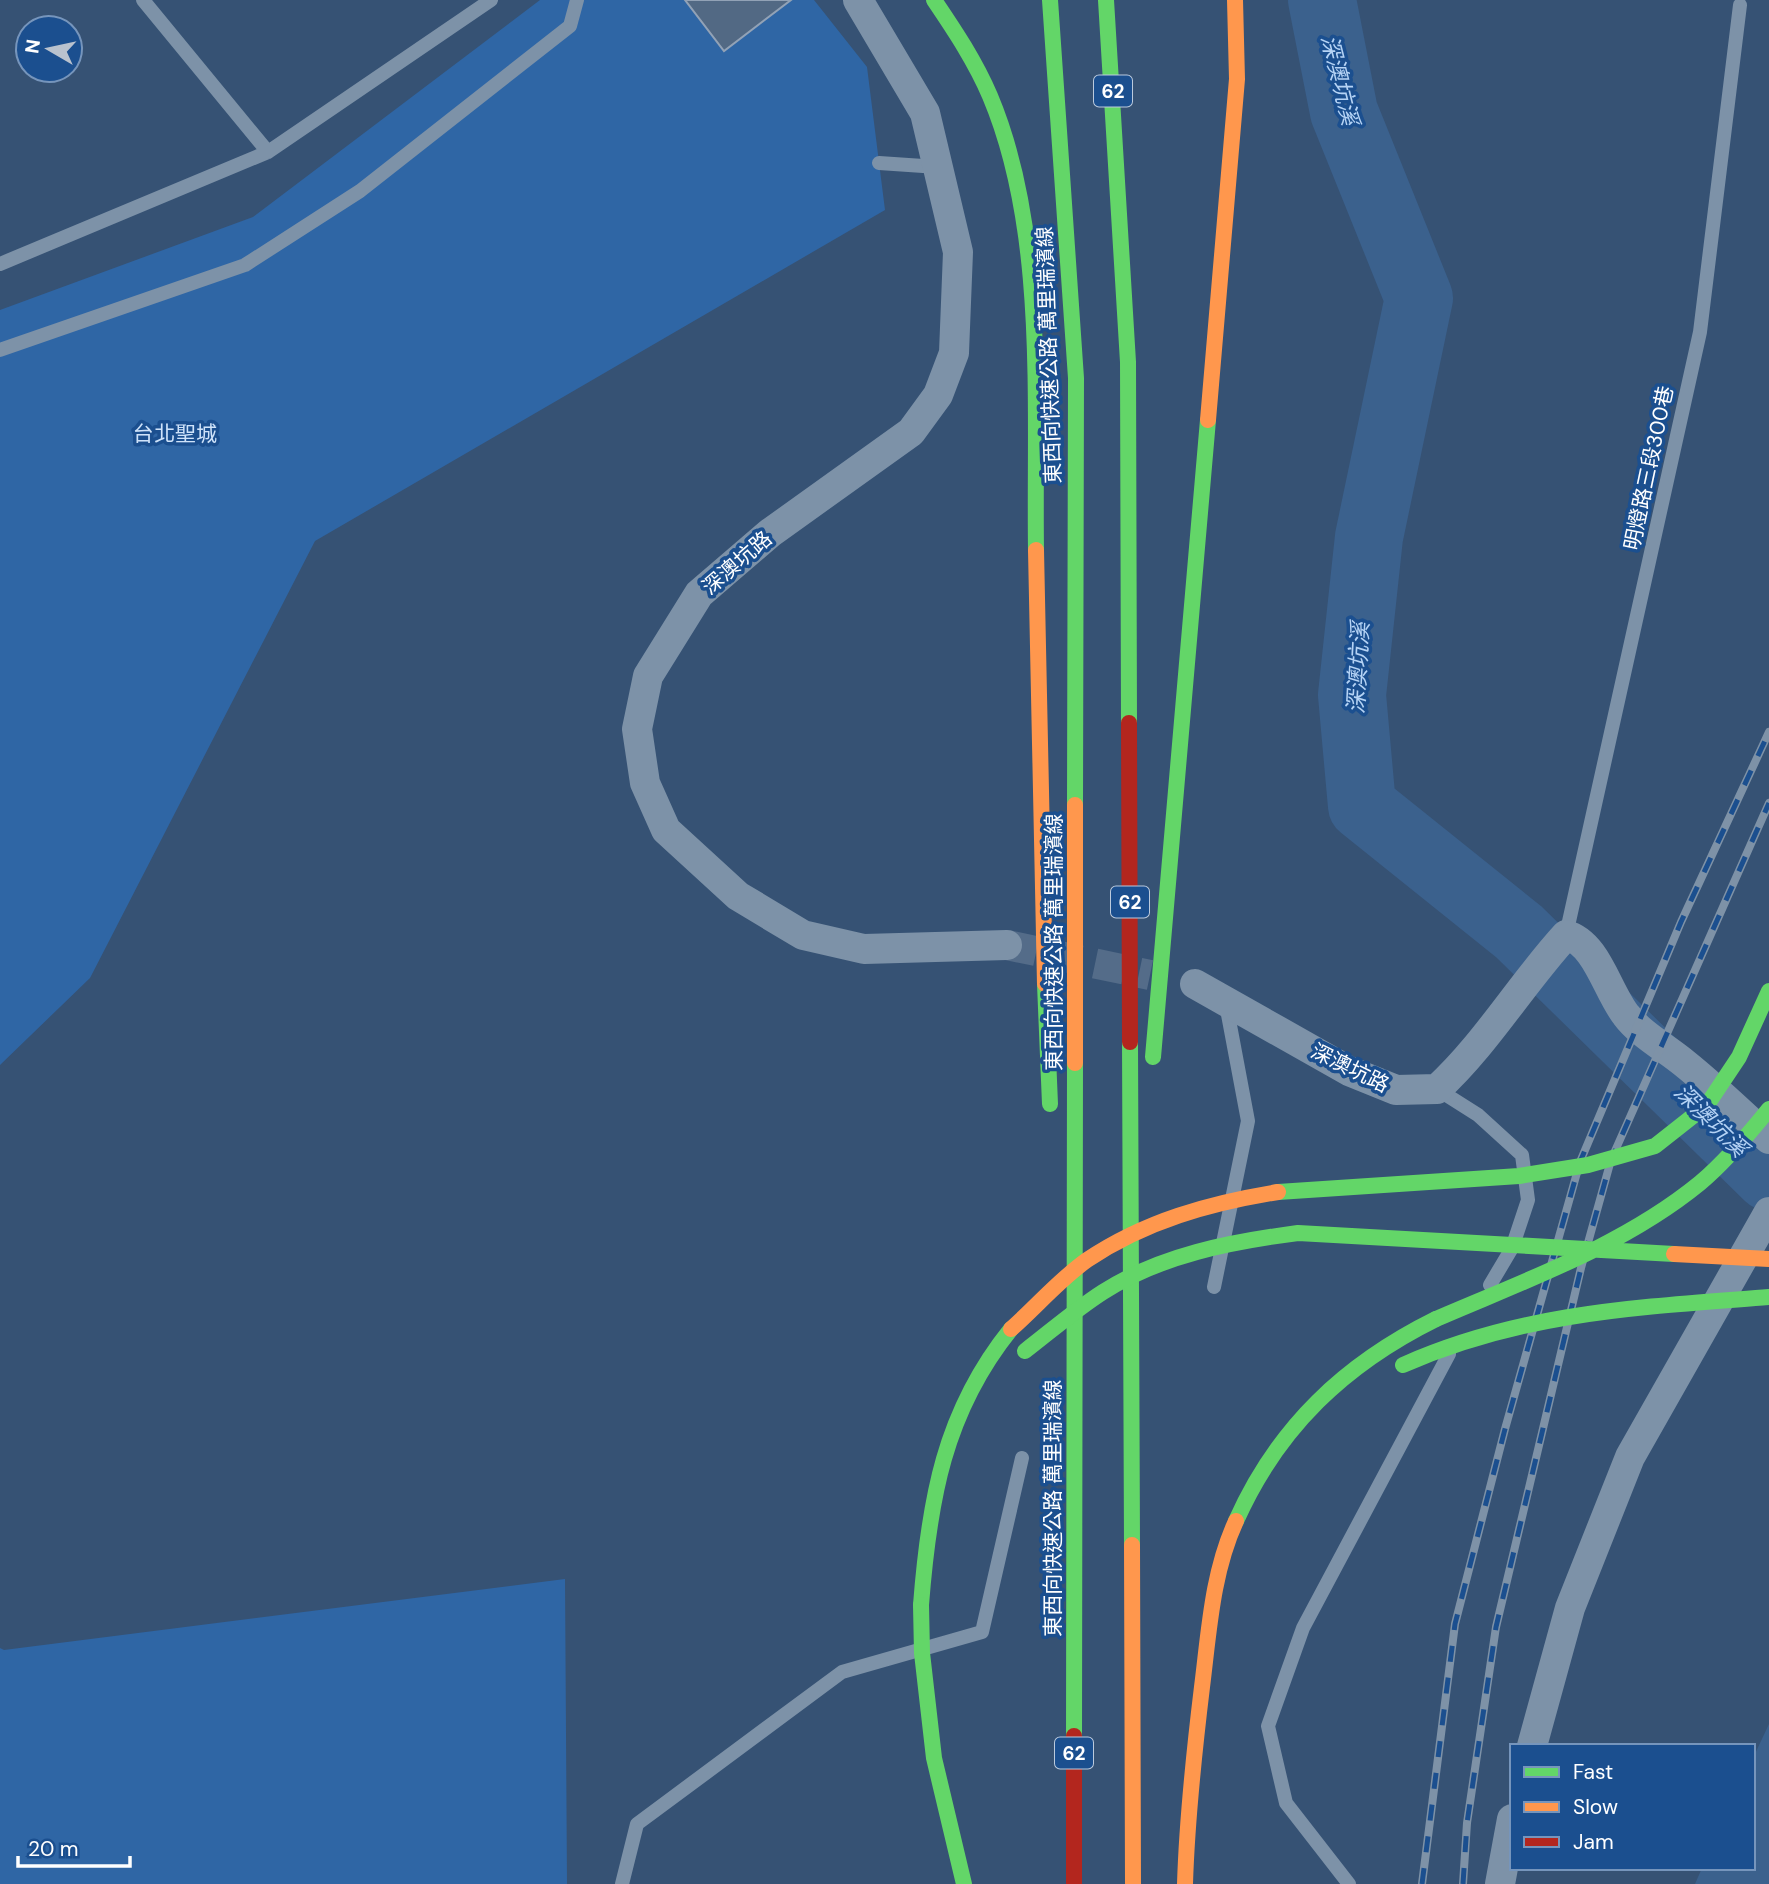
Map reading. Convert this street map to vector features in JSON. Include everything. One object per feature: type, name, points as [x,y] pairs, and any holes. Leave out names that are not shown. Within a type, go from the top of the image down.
[{"type":"highway","points":[[934,0],[975,61],[996,110],[1014,174],[1032,306],[1040,897],[1051,1116]]},
{"type":"highway","name":"東西向快速公路 萬里瑞濱線","points":[[1049,0],[1076,378],[1074,1884]]},
{"type":"highway","name":"62","points":[[1106,0],[1119,182],[1128,376],[1133,1884]]},
{"type":"highway","points":[[1151,1080],[1215,309],[1237,79],[1235,0]]},
{"type":"highway","points":[[964,1884],[934,1758],[922,1653],[921,1605],[924,1558],[935,1492],[953,1426],[970,1385],[990,1352],[1011,1329],[1086,1261],[1152,1224],[1223,1201],[1281,1191],[1519,1177],[1588,1166],[1655,1146],[1707,1105],[1739,1057],[1769,991]]},
{"type":"highway","points":[[1185,1884],[1189,1801],[1220,1563],[1237,1514],[1266,1461],[1350,1371],[1389,1342],[1633,1230],[1677,1203],[1710,1177],[1739,1148],[1769,1109]]},
{"type":"highway","points":[[1131,1314],[1147,1121]]},
{"type":"highway","points":[[1057,1211],[1075,1371]]},
{"type":"highway","points":[[1021,1356],[1104,1292],[1171,1259],[1240,1240],[1298,1233],[1769,1259]]},
{"type":"highway","points":[[1398,1368],[1433,1350],[1485,1332],[1592,1312],[1769,1297]]},
{"type":"highway","points":[[924,1558],[945,1485],[965,1433],[991,1389]]},
{"type":"highway","points":[[1209,1633],[1241,1548],[1264,1503]]},
{"type":"street","name":"深澳坑路","points":[[859,0],[925,113],[958,252],[954,353],[938,395],[911,432],[771,533],[699,594],[648,676],[637,729],[645,783],[666,830],[737,897],[803,935],[864,949],[1007,945]]},
{"type":"street","points":[[1437,1089],[1462,1066],[1531,974],[1566,935],[1590,949],[1607,986],[1627,1017],[1716,1089],[1769,1139]]},
{"type":"street","name":"深澳坑路","points":[[1195,984],[1349,1071],[1396,1090],[1437,1089]]},
{"type":"street","points":[[1533,1744],[1570,1608],[1630,1457],[1769,1212]]},
{"type":"street","points":[[1500,1884],[1510,1830]]},
{"type":"lane","points":[[143,0],[268,152]]},
{"type":"lane","points":[[0,264],[268,152],[491,0]]},
{"type":"lane","points":[[0,350],[245,265],[360,191],[570,26],[576,0]]},
{"type":"lane","name":"明燈路三段300巷","points":[[1566,935],[1700,332],[1740,5]]},
{"type":"lane","points":[[880,163],[938,167]]},
{"type":"lane","points":[[1214,1287],[1248,1121],[1225,1002]]},
{"type":"lane","points":[[1349,1884],[1286,1803],[1268,1726],[1303,1629],[1429,1388],[1512,1248],[1528,1200],[1522,1155],[1478,1115],[1437,1089]]},
{"type":"lane","points":[[622,1884],[637,1824],[842,1672],[982,1632],[1022,1458]]},
{"type":"green space","name":"台北聖城","points":[[540,0],[814,0],[867,67],[885,210],[315,541],[90,978],[0,1065],[0,310],[253,217]]},
{"type":"green space","points":[[565,1579],[567,1884],[0,1884],[0,1648],[4,1650]]},
{"type":"shaded area","points":[[1769,1724],[1769,1884],[1695,1884],[1701,1870],[1755,1870],[1755,1754]]},
{"type":"building","points":[[685,0],[791,0],[724,51]]},
{"type":"waterway","name":"深澳坑溪","points":[[1322,0],[1344,112],[1419,298],[1369,537],[1352,695],[1362,806],[1519,932],[1769,1177]]},
{"type":"tunnel","points":[[1007,945],[1150,975]]},
{"type":"railway","points":[[1422,1884],[1455,1624],[1505,1429],[1580,1162],[1681,922],[1769,732]]},
{"type":"railway","points":[[1463,1884],[1467,1823],[1496,1627],[1581,1268],[1611,1160],[1769,803]]},
{"type":"traffic: fast","points":[[934,0],[971,58],[990,96],[1008,148],[1021,204],[1034,319],[1036,550]]},
{"type":"traffic: fast","points":[[1050,0],[1076,378],[1075,805]]},
{"type":"traffic: fast","points":[[1106,0],[1128,362],[1129,723]]},
{"type":"traffic: fast","points":[[1153,1057],[1208,420]]},
{"type":"traffic: fast","points":[[1045,984],[1050,1104]]},
{"type":"traffic: fast","points":[[1278,1192],[1519,1176],[1588,1165],[1655,1146],[1707,1105],[1739,1057],[1769,991]]},
{"type":"traffic: fast","points":[[1130,1042],[1132,1545]]},
{"type":"traffic: fast","points":[[1074,1736],[1075,1063]]},
{"type":"traffic: fast","points":[[1436,1319],[1573,1260],[1639,1225],[1710,1175],[1769,1109]]},
{"type":"traffic: fast","points":[[1025,1351],[1103,1292],[1148,1268],[1222,1246],[1298,1233],[1674,1254]]},
{"type":"traffic: fast","points":[[1403,1365],[1492,1333],[1537,1323],[1628,1309],[1769,1297]]},
{"type":"traffic: fast","points":[[1236,1521],[1272,1456],[1318,1402],[1372,1356],[1436,1319]]},
{"type":"traffic: fast","points":[[921,1605],[935,1494],[955,1425],[988,1360],[1011,1329]]},
{"type":"traffic: fast","points":[[921,1605],[922,1653],[934,1758],[964,1884]]},
{"type":"traffic: slow","points":[[1208,420],[1237,79],[1235,0]]},
{"type":"traffic: slow","points":[[1036,550],[1045,984]]},
{"type":"traffic: slow","points":[[1075,805],[1075,1063]]},
{"type":"traffic: slow","points":[[1011,1329],[1087,1260],[1132,1234],[1203,1208],[1278,1192]]},
{"type":"traffic: slow","points":[[1674,1254],[1769,1259]]},
{"type":"traffic: slow","points":[[1185,1884],[1191,1786],[1210,1624],[1222,1561],[1236,1521]]},
{"type":"traffic: slow","points":[[1132,1545],[1133,1884]]},
{"type":"traffic: jam","points":[[1129,723],[1130,1042]]},
{"type":"traffic: jam","points":[[1074,1736],[1074,1884]]}]
